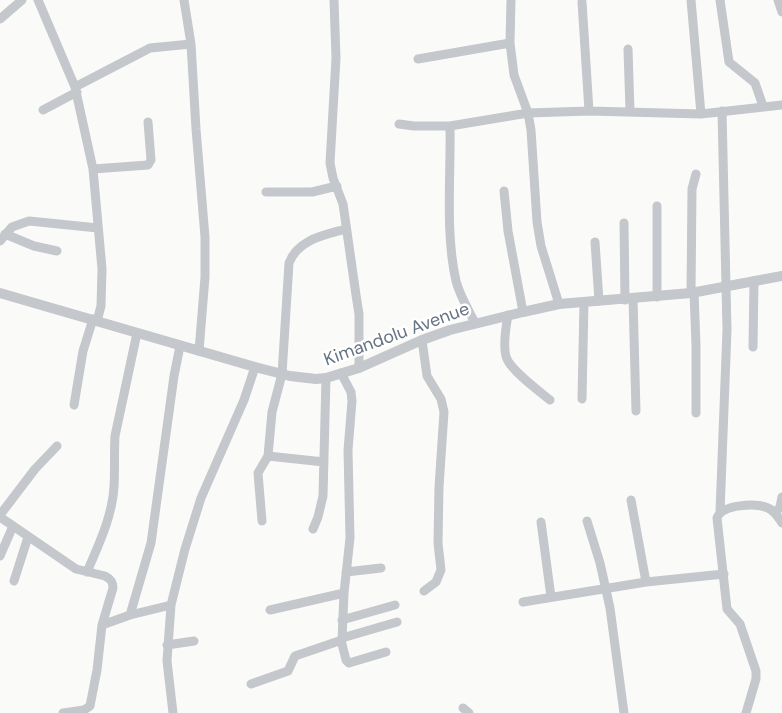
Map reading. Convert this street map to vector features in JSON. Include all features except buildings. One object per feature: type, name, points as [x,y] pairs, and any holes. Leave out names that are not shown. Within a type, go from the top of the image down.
[{"type":"street","points":[[0,19],[22,0]]},
{"type":"street","points":[[38,0],[76,89],[93,169],[102,269],[101,306],[83,351],[74,406]]},
{"type":"street","points":[[184,0],[191,44],[196,136],[205,237],[205,277],[199,351]]},
{"type":"street","points":[[334,0],[336,58],[330,163],[333,178],[343,204],[358,314],[359,368]]},
{"type":"street","points":[[511,0],[510,43],[514,75],[528,113],[537,222],[541,246],[559,304]]},
{"type":"street","points":[[692,0],[701,114]]},
{"type":"street","points":[[720,0],[729,62],[756,83],[763,106]]},
{"type":"street","points":[[778,0],[782,12]]},
{"type":"street","points":[[582,2],[589,111]]},
{"type":"street","points":[[418,59],[510,43]]},
{"type":"street","points":[[43,110],[76,89],[154,47],[191,44]]},
{"type":"street","points":[[628,49],[630,111]]},
{"type":"street","points":[[398,124],[450,126],[528,113],[630,111],[701,114],[782,105]]},
{"type":"street","points":[[722,111],[726,372],[720,512],[717,518],[727,609],[740,624],[756,671],[756,679],[746,713]]},
{"type":"street","points":[[93,169],[148,165],[151,160],[148,122]]},
{"type":"street","points":[[450,126],[451,248],[456,282],[474,323]]},
{"type":"street","points":[[696,174],[692,189],[692,293],[696,345],[696,413]]},
{"type":"street","points":[[266,192],[312,192],[337,186]]},
{"type":"street","points":[[504,191],[508,231],[523,312]]},
{"type":"street","points":[[657,206],[657,297]]},
{"type":"street","points":[[57,251],[3,238],[12,227],[29,221],[98,228]]},
{"type":"street","points":[[624,223],[636,410]]},
{"type":"street","points":[[262,521],[258,473],[268,456],[272,412],[282,374],[289,269],[292,257],[300,247],[308,242],[346,229]]},
{"type":"street","points":[[595,242],[599,301]]},
{"type":"street","name":"Kimandolu Avenue","points":[[0,293],[254,367],[282,374],[316,379],[326,378],[359,368],[422,340],[474,323],[508,315],[559,304],[692,293],[782,276]]},
{"type":"street","points":[[753,347],[754,281]]},
{"type":"street","points":[[582,399],[584,302]]},
{"type":"street","points":[[508,315],[506,334],[507,359],[550,400]]},
{"type":"street","points":[[88,572],[109,513],[114,487],[115,436],[137,333]]},
{"type":"street","points":[[422,340],[427,376],[441,399],[444,412],[439,487],[438,543],[441,570],[436,582],[424,591]]},
{"type":"street","points":[[130,615],[151,543],[171,396],[180,346]]},
{"type":"street","points":[[173,713],[167,645],[171,606],[185,549],[201,498],[244,400],[254,367]]},
{"type":"street","points":[[341,373],[352,396],[348,450],[350,538],[344,593],[342,639],[346,660],[349,663],[386,652]]},
{"type":"street","points":[[313,529],[323,496],[326,378]]},
{"type":"street","points":[[57,446],[35,469],[0,516],[76,569],[105,576],[109,578],[112,584],[113,588],[102,625],[90,706],[84,710],[63,713]]},
{"type":"street","points":[[268,456],[324,462]]},
{"type":"street","points":[[776,512],[781,504],[782,497]]},
{"type":"street","points":[[631,500],[646,582]]},
{"type":"street","points":[[720,512],[749,506],[768,508],[776,512],[782,522]]},
{"type":"street","points":[[586,521],[600,563],[606,589],[624,713]]},
{"type":"street","points":[[541,522],[551,597]]},
{"type":"street","points":[[0,556],[13,526]]},
{"type":"street","points":[[14,581],[28,537]]},
{"type":"street","points":[[346,572],[381,568]]},
{"type":"street","points":[[523,602],[646,582],[724,574]]},
{"type":"street","points":[[270,610],[344,593]]},
{"type":"street","points":[[342,620],[395,605]]},
{"type":"street","points":[[102,625],[130,615],[171,606]]},
{"type":"street","points":[[251,684],[288,671],[295,656],[397,622]]},
{"type":"street","points":[[167,645],[194,641]]}]
